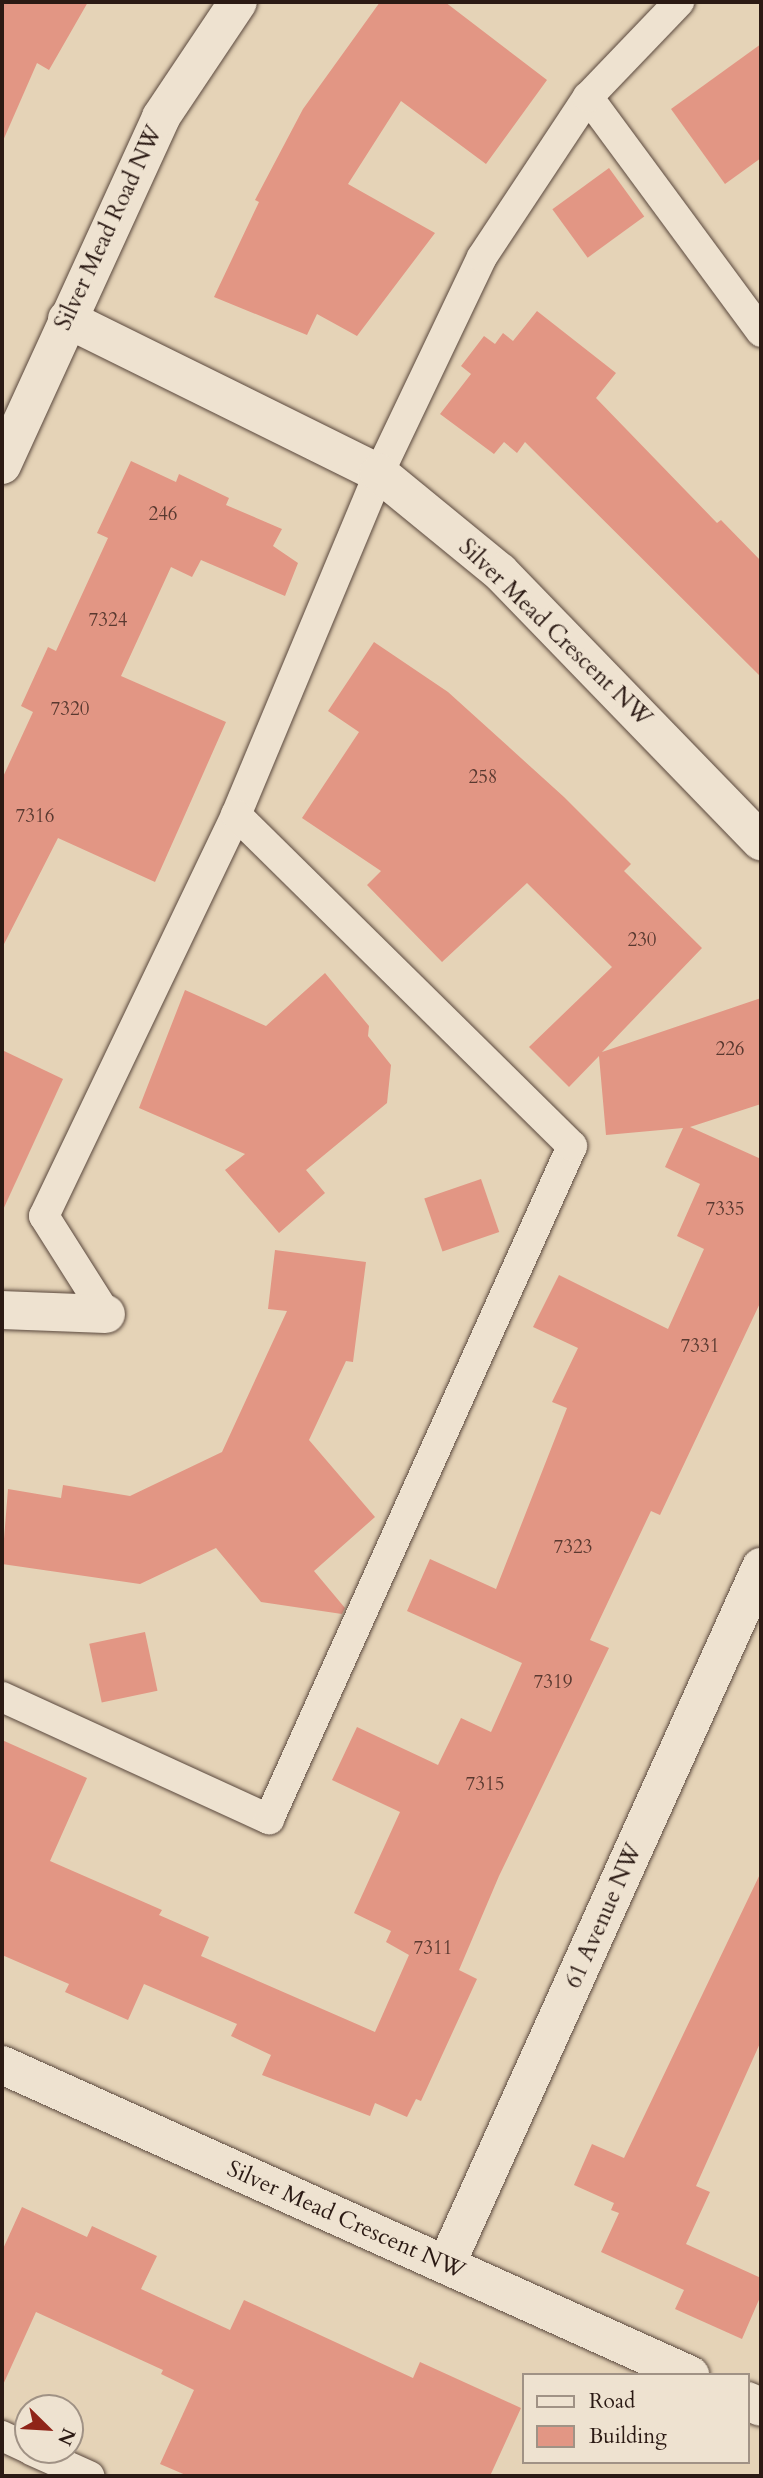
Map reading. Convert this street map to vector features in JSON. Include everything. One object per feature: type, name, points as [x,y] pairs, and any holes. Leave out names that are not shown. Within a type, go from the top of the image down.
[{"type":"street","name":"Silver Mead Road NW","points":[[2,465],[160,117],[238,2]]},
{"type":"street","name":"Silver Mead Crescent NW","points":[[67,319],[379,472],[500,572],[761,841]]},
{"type":"street","points":[[2,1310],[106,1314]]},
{"type":"street","name":"61 Avenue NW","points":[[446,2265],[761,1567]]},
{"type":"street","name":"Silver Mead Crescent NW","points":[[2,2066],[686,2373]]},
{"type":"lane","points":[[106,1314],[44,1216],[236,815],[379,472],[482,257],[588,97],[679,2]]},
{"type":"lane","points":[[588,97],[761,332]]},
{"type":"lane","points":[[2,1697],[269,1819],[572,1146],[236,815]]},
{"type":"lane","points":[[63,2464],[89,2476]]},
{"type":"building","points":[[2,2],[88,2],[49,70],[37,63],[2,143]]},
{"type":"building","points":[[380,2],[445,2],[547,80],[486,164],[401,101],[348,184],[435,233],[357,336],[317,314],[307,335],[214,297],[259,202],[255,200],[303,109]]},
{"type":"building","points":[[761,44],[761,158],[725,184],[671,109]]},
{"type":"building","points":[[609,168],[644,217],[588,258],[552,209]]},
{"type":"building","points":[[537,311],[616,373],[596,398],[717,523],[721,520],[761,561],[761,677],[525,442],[517,453],[504,442],[494,454],[440,414],[471,374],[461,366],[484,336],[495,344],[503,333],[513,341]]},
{"type":"building","points":[[131,461],[176,482],[179,474],[229,498],[226,505],[282,529],[273,546],[298,563],[285,596],[201,560],[192,577],[171,567],[121,676],[226,722],[180,826],[155,882],[58,838],[2,948],[2,779],[33,712],[21,706],[48,647],[56,651],[108,538],[97,533]]},
{"type":"building","points":[[374,642],[448,692],[564,797],[631,864],[624,871],[702,948],[602,1052],[761,998],[761,1104],[690,1127],[761,1159],[761,1301],[660,1515],[651,1511],[590,1640],[609,1648],[499,1876],[459,1970],[477,1979],[421,2101],[416,2099],[407,2117],[375,2103],[370,2116],[262,2075],[271,2055],[231,2036],[237,2024],[144,1984],[128,2020],[65,1992],[69,1984],[2,1955],[2,1740],[87,1778],[50,1861],[162,1910],[159,1915],[209,1937],[201,1956],[375,2032],[409,1955],[386,1942],[391,1931],[354,1913],[400,1812],[332,1780],[357,1727],[438,1765],[461,1718],[491,1732],[522,1663],[407,1611],[430,1559],[496,1589],[567,1408],[552,1402],[578,1348],[533,1327],[559,1275],[668,1329],[704,1249],[677,1236],[700,1184],[665,1167],[683,1128],[606,1135],[599,1056],[569,1087],[529,1047],[612,967],[527,883],[442,962],[367,885],[381,871],[302,818],[359,732],[328,711]]},
{"type":"building","points":[[325,973],[369,1026],[368,1036],[391,1065],[387,1103],[306,1170],[325,1193],[279,1233],[225,1170],[245,1154],[139,1108],[185,990],[266,1026]]},
{"type":"building","points":[[2,1050],[63,1079],[2,1212]]},
{"type":"building","points":[[481,1179],[499,1232],[443,1251],[424,1199]]},
{"type":"building","points":[[275,1250],[366,1262],[353,1362],[346,1361],[309,1440],[375,1517],[314,1571],[345,1608],[342,1614],[261,1602],[216,1548],[140,1584],[2,1564],[8,1489],[61,1498],[63,1485],[130,1496],[222,1452],[287,1311],[268,1309]]},
{"type":"building","points":[[145,1632],[157,1691],[102,1703],[89,1644]]},
{"type":"building","points":[[761,1872],[761,2041],[696,2186],[710,2192],[686,2244],[761,2278],[761,2295],[742,2339],[675,2309],[684,2290],[601,2252],[619,2213],[611,2210],[614,2203],[574,2185],[592,2144],[624,2158]]},
{"type":"building","points":[[22,2207],[87,2237],[92,2226],[157,2256],[141,2289],[230,2330],[244,2300],[413,2378],[420,2362],[521,2408],[490,2476],[188,2476],[160,2464],[194,2390],[161,2374],[163,2370],[36,2312],[2,2387],[2,2251]]}]
